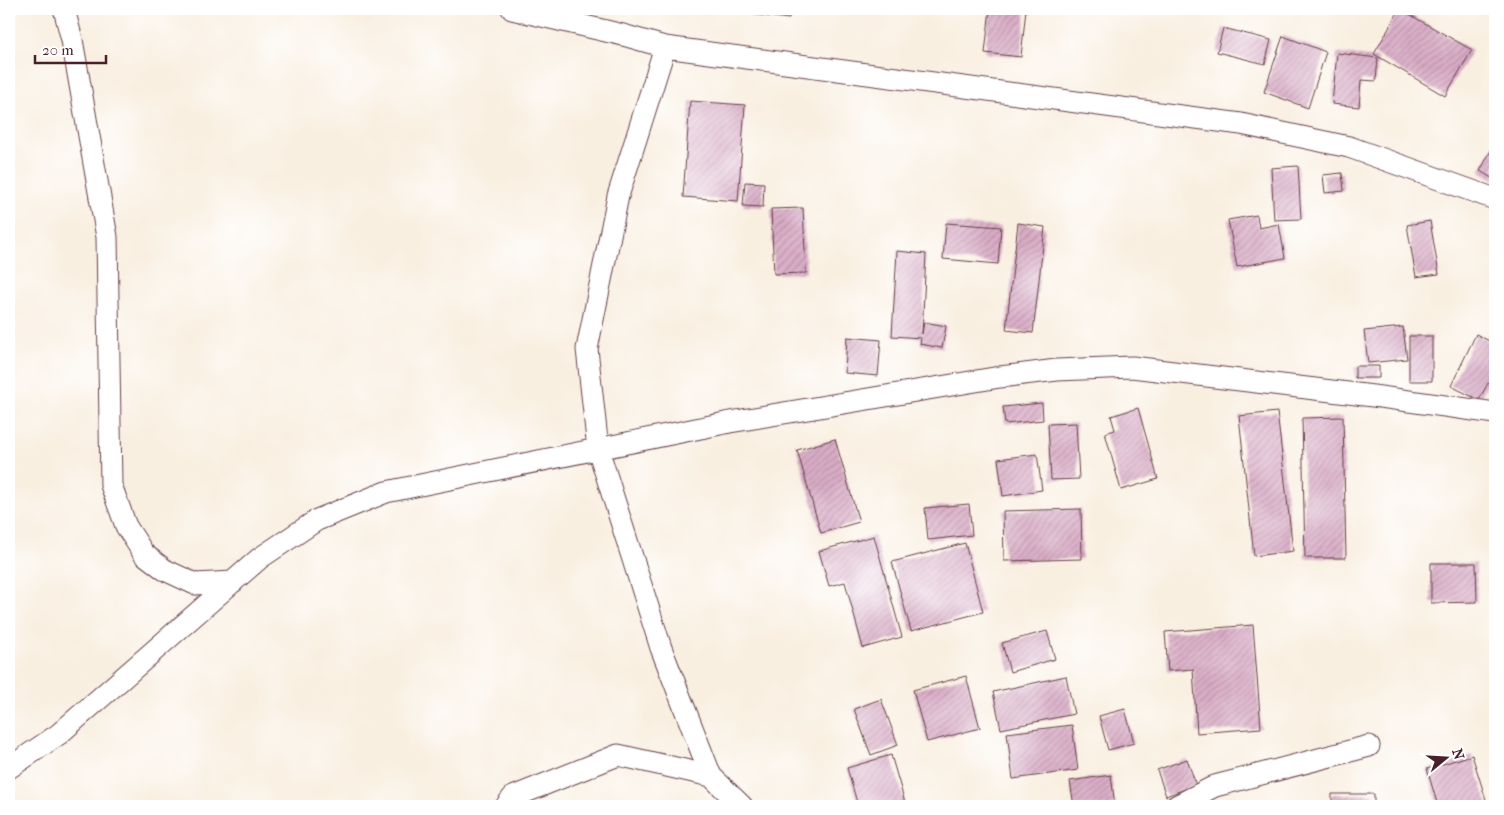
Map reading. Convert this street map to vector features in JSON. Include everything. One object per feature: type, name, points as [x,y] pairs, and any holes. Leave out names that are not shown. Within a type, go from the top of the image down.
[{"type":"street","points":[[64,9],[72,40],[108,237],[111,485],[126,526],[144,554],[165,570],[195,584],[233,582]]},
{"type":"street","points":[[512,9],[623,35],[665,47],[1241,124],[1349,148],[1495,199]]},
{"type":"street","points":[[665,47],[618,196],[587,349],[598,449],[661,648],[711,776],[742,806]]},
{"type":"street","points":[[9,768],[59,734],[260,558],[317,520],[386,492],[730,422],[1000,377],[1058,370],[1132,367],[1373,396],[1495,413]]},
{"type":"street","points":[[1176,806],[1215,786],[1369,746]]},
{"type":"street","points":[[506,806],[513,798],[618,755],[711,776]]},
{"type":"building","points":[[741,9],[790,9],[789,19],[741,13]]},
{"type":"building","points":[[990,9],[1026,9],[1021,57],[985,53]]},
{"type":"building","points":[[1400,9],[1472,50],[1445,96],[1374,54]]},
{"type":"building","points":[[1223,28],[1271,40],[1265,64],[1217,52]]},
{"type":"building","points":[[1283,36],[1326,52],[1308,108],[1264,92]]},
{"type":"building","points":[[1337,53],[1378,58],[1376,81],[1361,80],[1359,107],[1332,104]]},
{"type":"building","points":[[690,101],[745,105],[738,201],[683,197]]},
{"type":"building","points":[[1495,143],[1495,180],[1480,171]]},
{"type":"building","points":[[1298,166],[1301,219],[1274,220],[1271,168]]},
{"type":"building","points":[[1342,173],[1344,191],[1325,193],[1323,175]]},
{"type":"building","points":[[745,182],[764,183],[763,207],[743,206]]},
{"type":"building","points":[[803,208],[806,273],[774,274],[771,209]]},
{"type":"building","points":[[1257,215],[1259,228],[1279,224],[1285,258],[1237,267],[1228,220]]},
{"type":"building","points":[[1430,221],[1439,274],[1416,277],[1407,225]]},
{"type":"building","points":[[946,223],[1001,227],[998,264],[943,259]]},
{"type":"building","points":[[1018,223],[1045,227],[1033,333],[1006,330]]},
{"type":"building","points":[[897,251],[926,254],[922,334],[924,322],[946,326],[942,348],[920,344],[921,338],[892,336]]},
{"type":"building","points":[[1403,327],[1407,359],[1368,363],[1364,331]]},
{"type":"building","points":[[1476,334],[1495,344],[1495,387],[1488,383],[1479,400],[1451,386]]},
{"type":"building","points":[[1409,336],[1432,336],[1432,381],[1409,381]]},
{"type":"building","points":[[847,337],[881,340],[878,376],[845,373]]},
{"type":"building","points":[[1355,366],[1379,366],[1379,378],[1355,378]]},
{"type":"building","points":[[1042,403],[1043,420],[1005,424],[1003,407]]},
{"type":"building","points":[[1138,408],[1158,479],[1121,490],[1105,433],[1115,430],[1111,416]]},
{"type":"building","points":[[1277,412],[1293,551],[1254,556],[1239,416]]},
{"type":"building","points":[[1343,417],[1346,558],[1305,558],[1302,418]]},
{"type":"building","points":[[1076,423],[1079,479],[1051,480],[1048,424]]},
{"type":"building","points":[[835,439],[859,522],[821,533],[797,450]]},
{"type":"building","points":[[1037,454],[1042,490],[1003,496],[998,459]]},
{"type":"building","points":[[969,504],[972,535],[928,540],[925,508]]},
{"type":"building","points":[[1081,509],[1082,559],[1004,561],[1003,511]]},
{"type":"building","points":[[874,536],[902,637],[863,648],[845,582],[829,586],[819,551]]},
{"type":"building","points":[[965,543],[983,612],[911,631],[892,562]]},
{"type":"building","points":[[1431,563],[1476,563],[1477,602],[1431,603]]},
{"type":"building","points":[[1253,625],[1261,728],[1197,733],[1193,669],[1168,671],[1165,632]]},
{"type":"building","points":[[1047,631],[1055,659],[1010,672],[1002,643]]},
{"type":"building","points":[[966,676],[980,728],[927,742],[913,690]]},
{"type":"building","points":[[1066,676],[1074,714],[1001,729],[993,692]]},
{"type":"building","points":[[881,699],[898,745],[871,755],[854,709]]},
{"type":"building","points":[[1125,709],[1134,743],[1108,750],[1099,716]]},
{"type":"building","points":[[1072,725],[1078,770],[1013,779],[1007,733]]},
{"type":"building","points":[[891,755],[906,806],[858,806],[847,768]]},
{"type":"building","points":[[1472,755],[1488,806],[1438,806],[1427,769]]},
{"type":"building","points":[[1187,759],[1196,785],[1166,796],[1157,770]]},
{"type":"building","points":[[1111,775],[1115,806],[1074,806],[1070,781]]},
{"type":"building","points":[[1332,794],[1374,794],[1374,806],[1332,806]]}]
